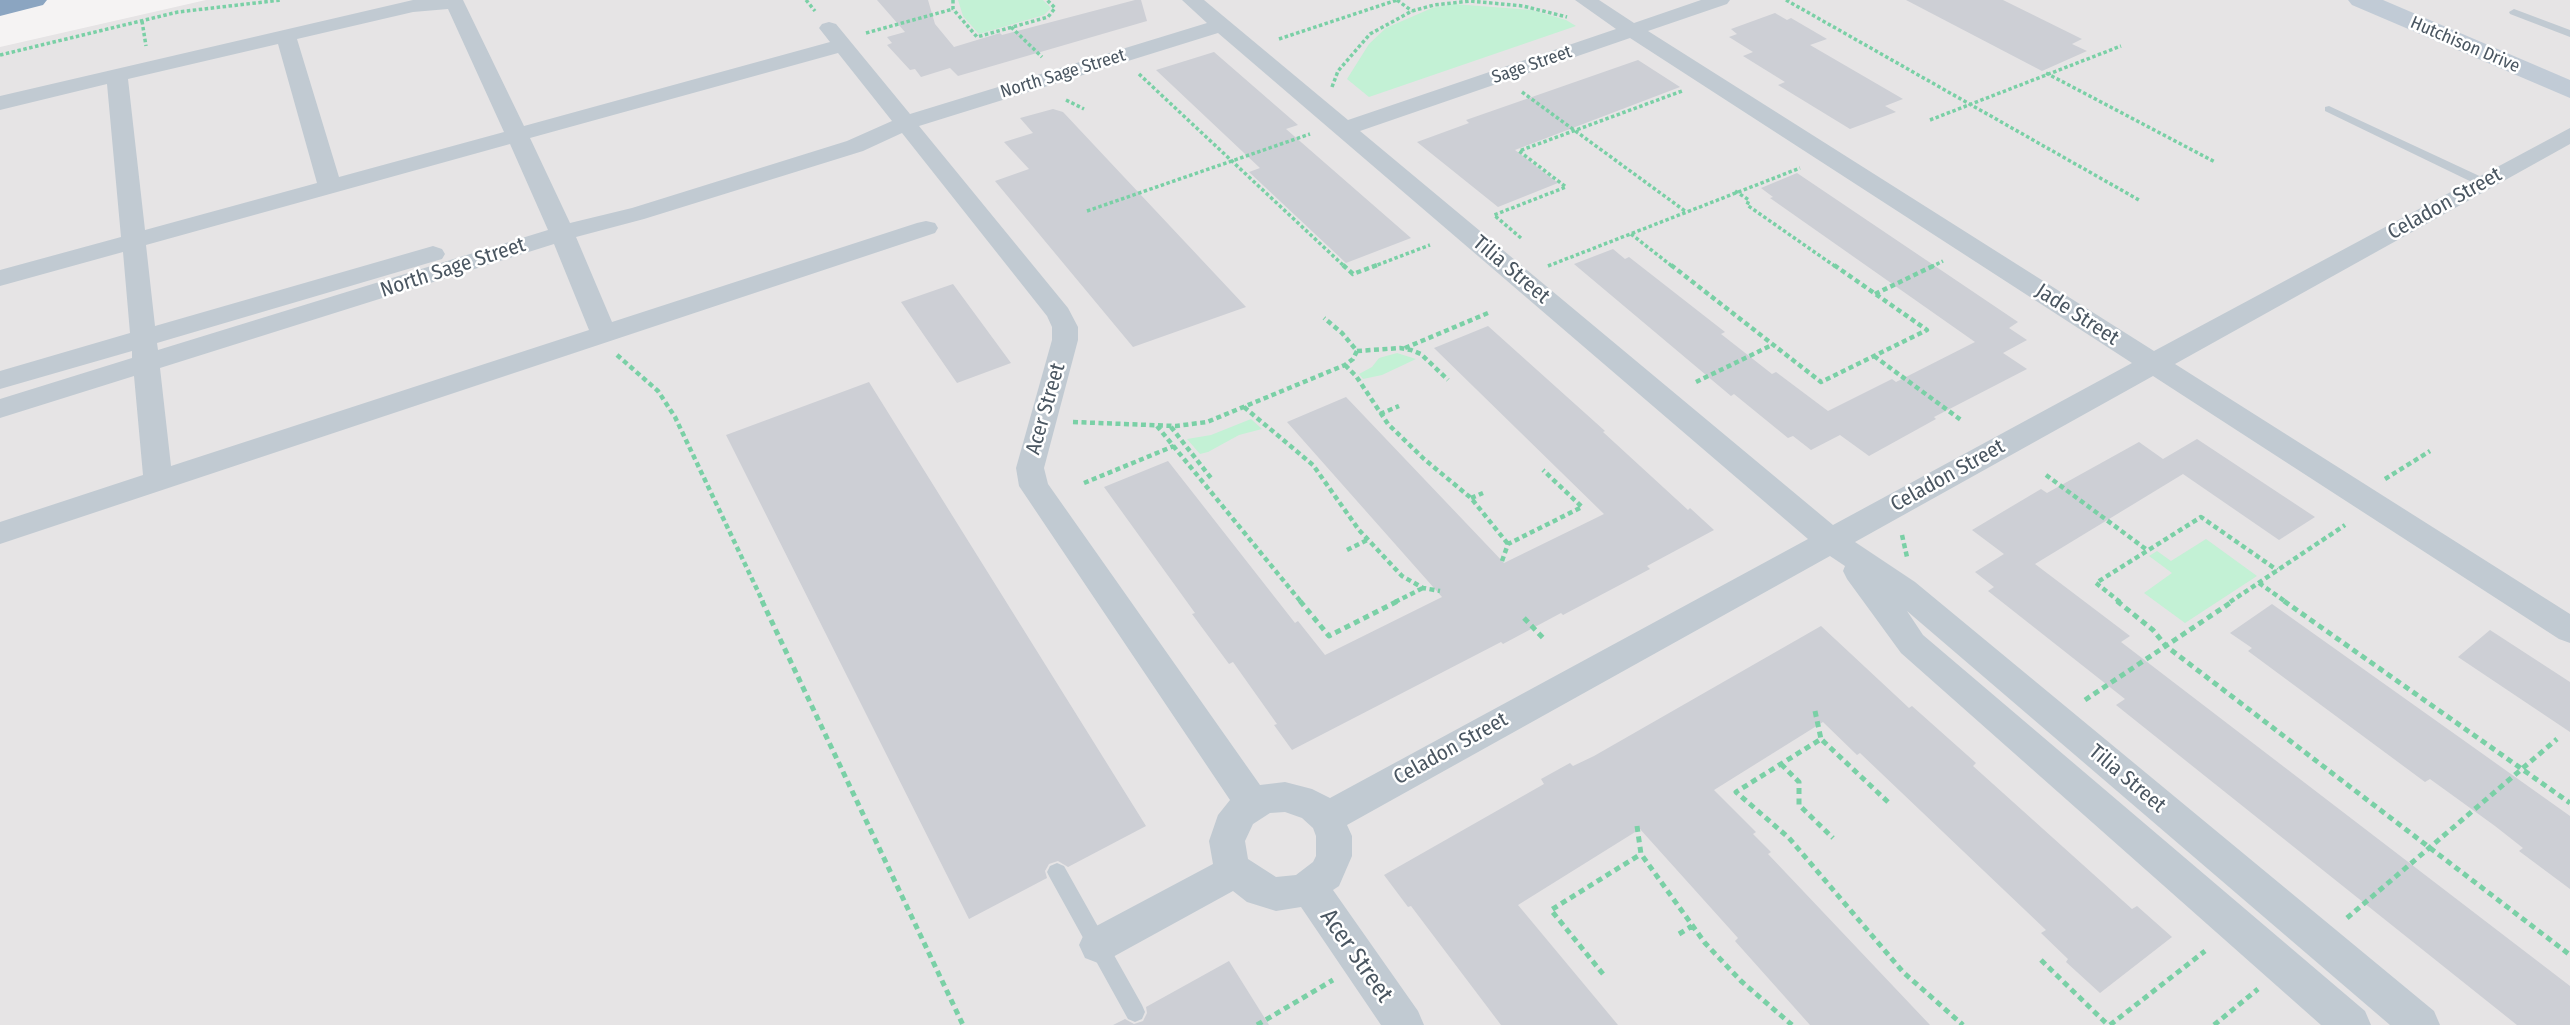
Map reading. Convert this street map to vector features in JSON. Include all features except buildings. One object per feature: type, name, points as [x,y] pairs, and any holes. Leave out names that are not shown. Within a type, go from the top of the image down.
[{"type":"highway","points":[[0,8],[34,0]]},
{"type":"street","name":"Tilia Street","points":[[1192,0],[1830,540],[1904,591],[2420,1025]]},
{"type":"street","name":"Jade Street","points":[[1585,0],[2570,630]]},
{"type":"street","name":"Sage Street","points":[[1345,129],[1720,0]]},
{"type":"street","name":"Hutchison Drive","points":[[2361,0],[2570,90]]},
{"type":"street","points":[[0,103],[413,6],[455,3],[558,225],[604,335]]},
{"type":"street","name":"North Sage Street","points":[[0,409],[145,352],[558,225],[636,214],[855,146],[905,123],[1060,85],[1222,25]]},
{"type":"street","points":[[286,35],[330,187]]},
{"type":"street","name":"Acer Street","points":[[517,136],[836,36],[1059,314],[1065,327],[1065,340],[1030,468],[1034,486],[1253,804]]},
{"type":"street","points":[[117,75],[158,481]]},
{"type":"street","name":"Celadon Street","points":[[1326,818],[2570,135]]},
{"type":"street","points":[[0,278],[517,136]]},
{"type":"street","points":[[0,533],[926,228]]},
{"type":"street","name":"North Sage Street","points":[[0,380],[145,352]]},
{"type":"street","name":"Tilia Street","points":[[1830,540],[1876,592],[1912,643],[2351,1025]]},
{"type":"street","points":[[1276,797],[1300,800],[1315,807],[1326,818],[1334,836],[1334,856],[1326,874],[1309,887],[1293,893],[1268,892],[1246,882],[1235,871],[1228,856],[1229,833],[1240,813],[1253,804],[1276,797]]},
{"type":"street","points":[[1098,945],[1235,871]]},
{"type":"street","name":"Acer Street","points":[[1309,887],[1404,1025]]},
{"type":"lane","points":[[2514,12],[2570,34]]},
{"type":"lane","points":[[2329,109],[2484,183]]},
{"type":"lane","points":[[1057,872],[1136,1012]]},
{"type":"path","points":[[0,55],[178,12],[281,0]]},
{"type":"path","points":[[953,0],[953,9],[977,37],[1053,13],[1055,8],[1047,0]]},
{"type":"path","points":[[1271,42],[1397,0],[1412,11]]},
{"type":"path","points":[[1505,4],[1517,0]]},
{"type":"path","points":[[1786,0],[2139,200]]},
{"type":"path","points":[[1331,89],[1338,71],[1364,40],[1378,28],[1412,11],[1452,2],[1505,4],[1547,11],[1572,19]]},
{"type":"path","points":[[866,33],[953,9]]},
{"type":"path","points":[[1011,27],[1084,109]]},
{"type":"path","points":[[1930,120],[2121,46]]},
{"type":"path","points":[[1136,71],[1353,274],[1430,245]]},
{"type":"path","points":[[2046,73],[2216,162]]},
{"type":"path","points":[[1521,238],[1494,215],[1566,187],[1520,151],[1687,90]]},
{"type":"path","points":[[1521,91],[1686,211]]},
{"type":"path","points":[[1087,211],[1317,131]]},
{"type":"path","points":[[1543,265],[1552,266],[1735,191],[1751,188],[1800,168]]},
{"type":"path","points":[[1631,234],[1821,382],[1927,330],[1747,205],[1749,200],[1735,191]]},
{"type":"path","points":[[1875,294],[1943,261]]},
{"type":"path","points":[[1403,349],[1488,313]]},
{"type":"path","points":[[1324,317],[1357,351]]},
{"type":"path","points":[[604,335],[618,356],[658,391],[676,417],[963,1025]]},
{"type":"path","points":[[1696,382],[1772,345]]},
{"type":"path","points":[[1357,351],[1403,349],[1421,354],[1448,380]]},
{"type":"path","points":[[1044,421],[1157,426],[1207,422],[1345,365],[1353,359],[1357,351]]},
{"type":"path","points":[[1874,356],[1961,420]]},
{"type":"path","points":[[1345,365],[1365,388],[1380,414],[1409,446],[1471,498],[1507,544]]},
{"type":"path","points":[[1244,407],[1313,465],[1367,540],[1402,576],[1423,589],[1440,591]]},
{"type":"path","points":[[1380,414],[1399,407]]},
{"type":"path","points":[[1157,426],[1329,636],[1423,589]]},
{"type":"path","points":[[1170,426],[1210,478]]},
{"type":"path","points":[[1084,483],[1174,446]]},
{"type":"path","points":[[2376,485],[2430,451]]},
{"type":"path","points":[[1502,561],[1507,544],[1582,507],[1543,470]]},
{"type":"path","points":[[2046,475],[2147,550]]},
{"type":"path","points":[[1471,498],[1483,493]]},
{"type":"path","points":[[2277,570],[2201,517],[2096,583],[2153,630],[2166,646],[2570,954]]},
{"type":"path","points":[[2078,704],[2346,525]]},
{"type":"path","points":[[1347,550],[1367,540]]},
{"type":"path","points":[[2259,583],[2570,803]]},
{"type":"path","points":[[1524,618],[1545,640]]},
{"type":"path","points":[[1815,710],[1821,738],[1888,802]]},
{"type":"path","points":[[1821,738],[1735,792],[1789,838],[1903,972],[1963,1025]]},
{"type":"path","points":[[2352,915],[2557,739]]},
{"type":"path","points":[[1781,764],[1799,782],[1798,805],[1833,838]]},
{"type":"path","points":[[1637,826],[1641,854],[1692,926],[1741,981],[1792,1025]]},
{"type":"path","points":[[1603,974],[1551,910],[1641,854]]},
{"type":"path","points":[[1679,934],[1692,926]]},
{"type":"path","points":[[2041,960],[2109,1025],[2205,951]]},
{"type":"path","points":[[1257,1025],[1340,976]]},
{"type":"shaded area","points":[[206,0],[2570,0],[2570,1025],[0,1025],[0,47]]},
{"type":"green space","points":[[958,0],[1043,0],[1051,8],[1044,15],[979,34],[963,16]]},
{"type":"green space","points":[[1453,4],[1532,10],[1566,20],[1576,26],[1369,97],[1347,79],[1369,44],[1386,28],[1432,8]]},
{"type":"green space","points":[[1397,353],[1416,359],[1382,375],[1363,379],[1359,374],[1372,367],[1379,358]]},
{"type":"green space","points":[[1251,419],[1262,429],[1239,435],[1208,452],[1200,454],[1187,439],[1211,435]]},
{"type":"green space","points":[[2206,539],[2257,576],[2185,623],[2144,593],[2172,573],[2149,556],[2157,551],[2171,561]]}]
